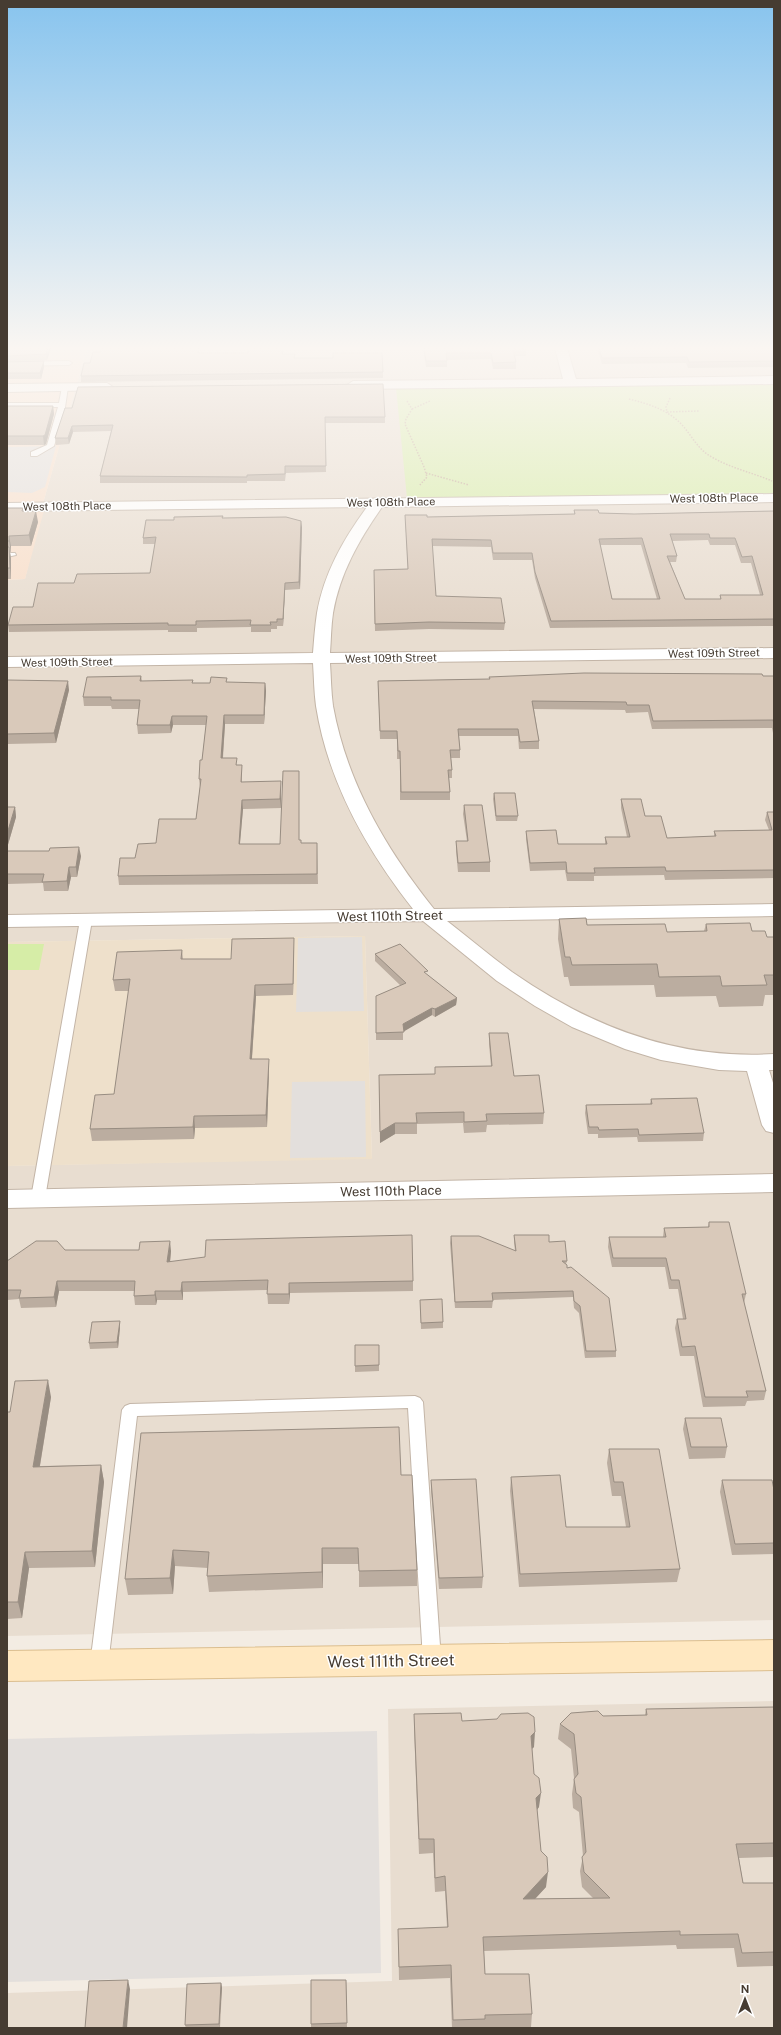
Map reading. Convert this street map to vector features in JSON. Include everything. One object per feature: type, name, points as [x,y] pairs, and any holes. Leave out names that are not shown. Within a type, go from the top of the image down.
[{"type":"main road","name":"West 111th Street","points":[[7,1666],[774,1655]]},
{"type":"street","name":"West 108th Place","points":[[7,507],[774,498]]},
{"type":"street","points":[[378,502],[352,539],[338,567],[327,603],[322,659],[322,685],[326,715],[337,761],[355,803],[381,853],[428,915],[488,964],[528,993],[573,1019],[611,1035],[649,1048],[704,1060],[765,1063],[774,1125]]},
{"type":"street","name":"West 109th Street","points":[[7,662],[774,653]]},
{"type":"street","name":"West 110th Street","points":[[7,922],[774,910]]},
{"type":"street","name":"West 110th Place","points":[[7,1199],[774,1183]]},
{"type":"lane","points":[[34,454],[50,446],[51,443]]},
{"type":"lane","points":[[38,1198],[86,920]]},
{"type":"lane","points":[[99,1665],[130,1410],[415,1402],[432,1660]]},
{"type":"path","points":[[413,443],[418,451],[427,477],[416,490]]},
{"type":"path","points":[[695,443],[707,454],[723,462],[774,482]]},
{"type":"path","points":[[426,473],[469,485]]},
{"type":"shaded area","points":[[7,443],[60,443],[42,507],[45,507],[25,579],[7,580]]},
{"type":"shaded area","points":[[60,443],[774,443],[774,1620],[7,1636],[7,1166],[372,1158],[365,936],[7,942],[7,580],[25,579],[42,507]]},
{"type":"shaded area","points":[[56,446],[45,487],[32,493],[7,492],[7,447]]},
{"type":"shaded area","points":[[365,936],[372,1159],[7,1166],[7,942]]},
{"type":"shaded area","points":[[362,937],[364,1011],[296,1012],[298,938]]},
{"type":"shaded area","points":[[365,1081],[366,1157],[290,1158],[292,1082]]},
{"type":"shaded area","points":[[774,1701],[774,2028],[7,2028],[7,1993],[392,1981],[388,1709]]},
{"type":"shaded area","points":[[377,1731],[381,1973],[7,1982],[7,1739]]},
{"type":"green space","points":[[401,443],[774,443],[774,494],[407,498]]},
{"type":"green space","points":[[7,944],[44,944],[39,970],[7,970]]},
{"type":"building","points":[[108,443],[326,443],[326,466],[285,466],[285,474],[247,475],[247,477],[100,476]]},
{"type":"building","points":[[7,508],[23,508],[22,511],[36,511],[29,535],[9,536],[9,541],[7,541]]},
{"type":"building","points":[[574,510],[598,510],[599,513],[634,514],[774,511],[774,619],[551,621],[535,572],[532,553],[493,553],[491,540],[432,539],[436,596],[501,598],[505,623],[429,622],[375,624],[374,570],[408,569],[405,515],[427,515],[427,517],[575,514]],"holes":[[[670,534],[709,534],[710,538],[735,538],[742,557],[752,556],[763,595],[720,595],[721,599],[685,599],[667,556],[677,556]],[[642,538],[660,599],[612,599],[599,539]]]},
{"type":"building","points":[[223,516],[222,518],[286,517],[301,521],[299,582],[285,583],[283,619],[277,619],[277,622],[270,622],[271,625],[250,625],[251,620],[196,621],[196,625],[168,625],[168,623],[8,625],[13,607],[33,607],[38,583],[74,583],[77,574],[150,573],[156,537],[143,538],[146,520],[174,520],[174,517]]},
{"type":"building","points":[[7,547],[9,547],[10,568],[7,568]]},
{"type":"building","points":[[584,673],[762,674],[763,676],[774,676],[774,724],[773,720],[653,721],[649,705],[627,705],[626,702],[532,701],[539,741],[520,742],[518,729],[458,729],[460,750],[450,750],[452,770],[448,770],[450,792],[401,792],[400,751],[398,751],[397,731],[380,731],[378,681],[490,679],[489,677]]},
{"type":"building","points":[[141,676],[140,681],[193,680],[192,683],[210,683],[211,677],[227,678],[226,682],[265,683],[264,715],[224,715],[221,758],[237,758],[236,765],[242,765],[241,782],[281,781],[280,799],[242,800],[239,844],[280,844],[283,771],[299,771],[299,840],[301,840],[301,843],[317,843],[317,874],[118,876],[120,858],[135,858],[138,844],[156,843],[159,819],[196,819],[201,779],[199,779],[200,760],[202,760],[207,716],[172,716],[170,725],[137,725],[140,700],[111,700],[111,697],[83,697],[87,677]]},
{"type":"building","points":[[7,680],[68,681],[54,733],[7,734]]},
{"type":"building","points":[[494,793],[515,793],[518,816],[496,816]]},
{"type":"building","points":[[621,799],[641,799],[645,816],[661,816],[667,838],[716,836],[714,831],[772,830],[767,812],[774,812],[774,870],[666,871],[665,867],[594,868],[595,873],[567,873],[566,862],[530,863],[526,831],[556,830],[558,844],[607,844],[605,837],[630,837]]},
{"type":"building","points":[[464,805],[482,805],[490,862],[458,863],[456,841],[468,841]]},
{"type":"building","points":[[7,807],[15,807],[7,834]]},
{"type":"building","points":[[79,847],[76,867],[69,867],[67,881],[42,882],[44,874],[7,874],[7,851],[49,851],[50,848]]},
{"type":"building","points":[[586,918],[587,925],[665,924],[667,932],[707,931],[706,924],[750,923],[752,931],[765,931],[767,937],[774,937],[774,975],[764,975],[767,985],[722,986],[720,976],[659,977],[657,964],[572,965],[570,957],[565,957],[559,919]]},
{"type":"building","points":[[294,938],[293,984],[255,985],[250,1059],[269,1059],[266,1115],[194,1116],[193,1127],[90,1129],[95,1095],[114,1094],[130,979],[113,980],[117,952],[182,950],[181,959],[231,959],[232,939]]},
{"type":"building","points":[[400,944],[428,971],[424,972],[457,998],[435,1009],[432,1008],[403,1024],[404,1032],[376,1033],[376,996],[406,983],[375,954]]},
{"type":"building","points":[[489,1033],[508,1033],[514,1076],[539,1075],[544,1113],[486,1114],[487,1121],[464,1122],[464,1112],[416,1113],[417,1123],[395,1123],[380,1132],[379,1075],[435,1074],[435,1067],[492,1066]]},
{"type":"building","points":[[697,1098],[704,1133],[639,1135],[638,1129],[599,1130],[598,1127],[589,1127],[586,1105],[652,1104],[651,1099]]},
{"type":"building","points":[[709,1222],[729,1222],[746,1294],[742,1294],[766,1391],[746,1391],[748,1397],[705,1397],[695,1346],[682,1347],[677,1319],[686,1319],[679,1280],[671,1280],[666,1258],[613,1258],[609,1237],[666,1237],[664,1228],[709,1227]]},
{"type":"building","points":[[412,1235],[413,1281],[289,1283],[289,1294],[267,1294],[268,1280],[182,1282],[181,1291],[155,1291],[155,1295],[134,1296],[135,1281],[57,1281],[54,1297],[19,1298],[21,1290],[7,1290],[7,1261],[36,1241],[57,1241],[65,1250],[139,1250],[140,1242],[170,1241],[167,1262],[205,1257],[206,1240]]},
{"type":"building","points":[[514,1235],[549,1235],[549,1242],[565,1241],[567,1261],[562,1261],[567,1265],[567,1268],[571,1267],[609,1298],[616,1351],[586,1351],[580,1306],[574,1301],[573,1291],[492,1293],[493,1301],[455,1302],[451,1236],[479,1236],[516,1251]]},
{"type":"building","points":[[442,1299],[443,1322],[421,1323],[420,1300]]},
{"type":"building","points":[[120,1321],[117,1342],[89,1343],[92,1322]]},
{"type":"building","points":[[355,1345],[379,1345],[379,1365],[355,1366]]},
{"type":"building","points":[[48,1380],[33,1467],[101,1465],[92,1551],[25,1552],[18,1602],[7,1602],[7,1412],[10,1412],[15,1381]]},
{"type":"building","points":[[685,1418],[721,1418],[727,1447],[691,1447]]},
{"type":"building","points":[[399,1427],[401,1475],[412,1475],[417,1570],[359,1571],[358,1548],[322,1548],[322,1572],[207,1576],[209,1552],[173,1550],[170,1578],[125,1579],[141,1433]]},
{"type":"building","points":[[609,1449],[659,1449],[680,1569],[520,1574],[511,1477],[560,1475],[566,1527],[630,1527],[623,1482],[614,1482]]},
{"type":"building","points":[[476,1479],[483,1577],[439,1578],[431,1480]]},
{"type":"building","points":[[722,1480],[772,1480],[774,1490],[774,1543],[735,1544]]},
{"type":"building","points":[[774,1707],[774,1843],[736,1844],[743,1883],[774,1883],[774,1952],[742,1953],[738,1934],[680,1935],[680,1931],[483,1937],[485,1974],[529,1974],[532,2014],[485,2015],[485,2019],[453,2020],[451,1965],[399,1967],[398,1929],[448,1927],[445,1876],[435,1878],[434,1839],[419,1839],[414,1714],[461,1713],[462,1721],[497,1719],[501,1714],[528,1713],[534,1717],[535,1732],[531,1736],[534,1774],[539,1778],[541,1793],[536,1798],[541,1851],[547,1857],[548,1872],[523,1899],[610,1898],[584,1872],[582,1857],[586,1852],[581,1797],[576,1793],[574,1779],[578,1774],[574,1734],[560,1724],[571,1713],[598,1711],[603,1716],[647,1715],[646,1709]]},
{"type":"building","points":[[128,1980],[123,2028],[85,2028],[89,1981]]},
{"type":"building","points":[[311,1980],[346,1980],[347,2023],[311,2024]]},
{"type":"building","points":[[221,1983],[219,2024],[185,2025],[187,1984]]}]
